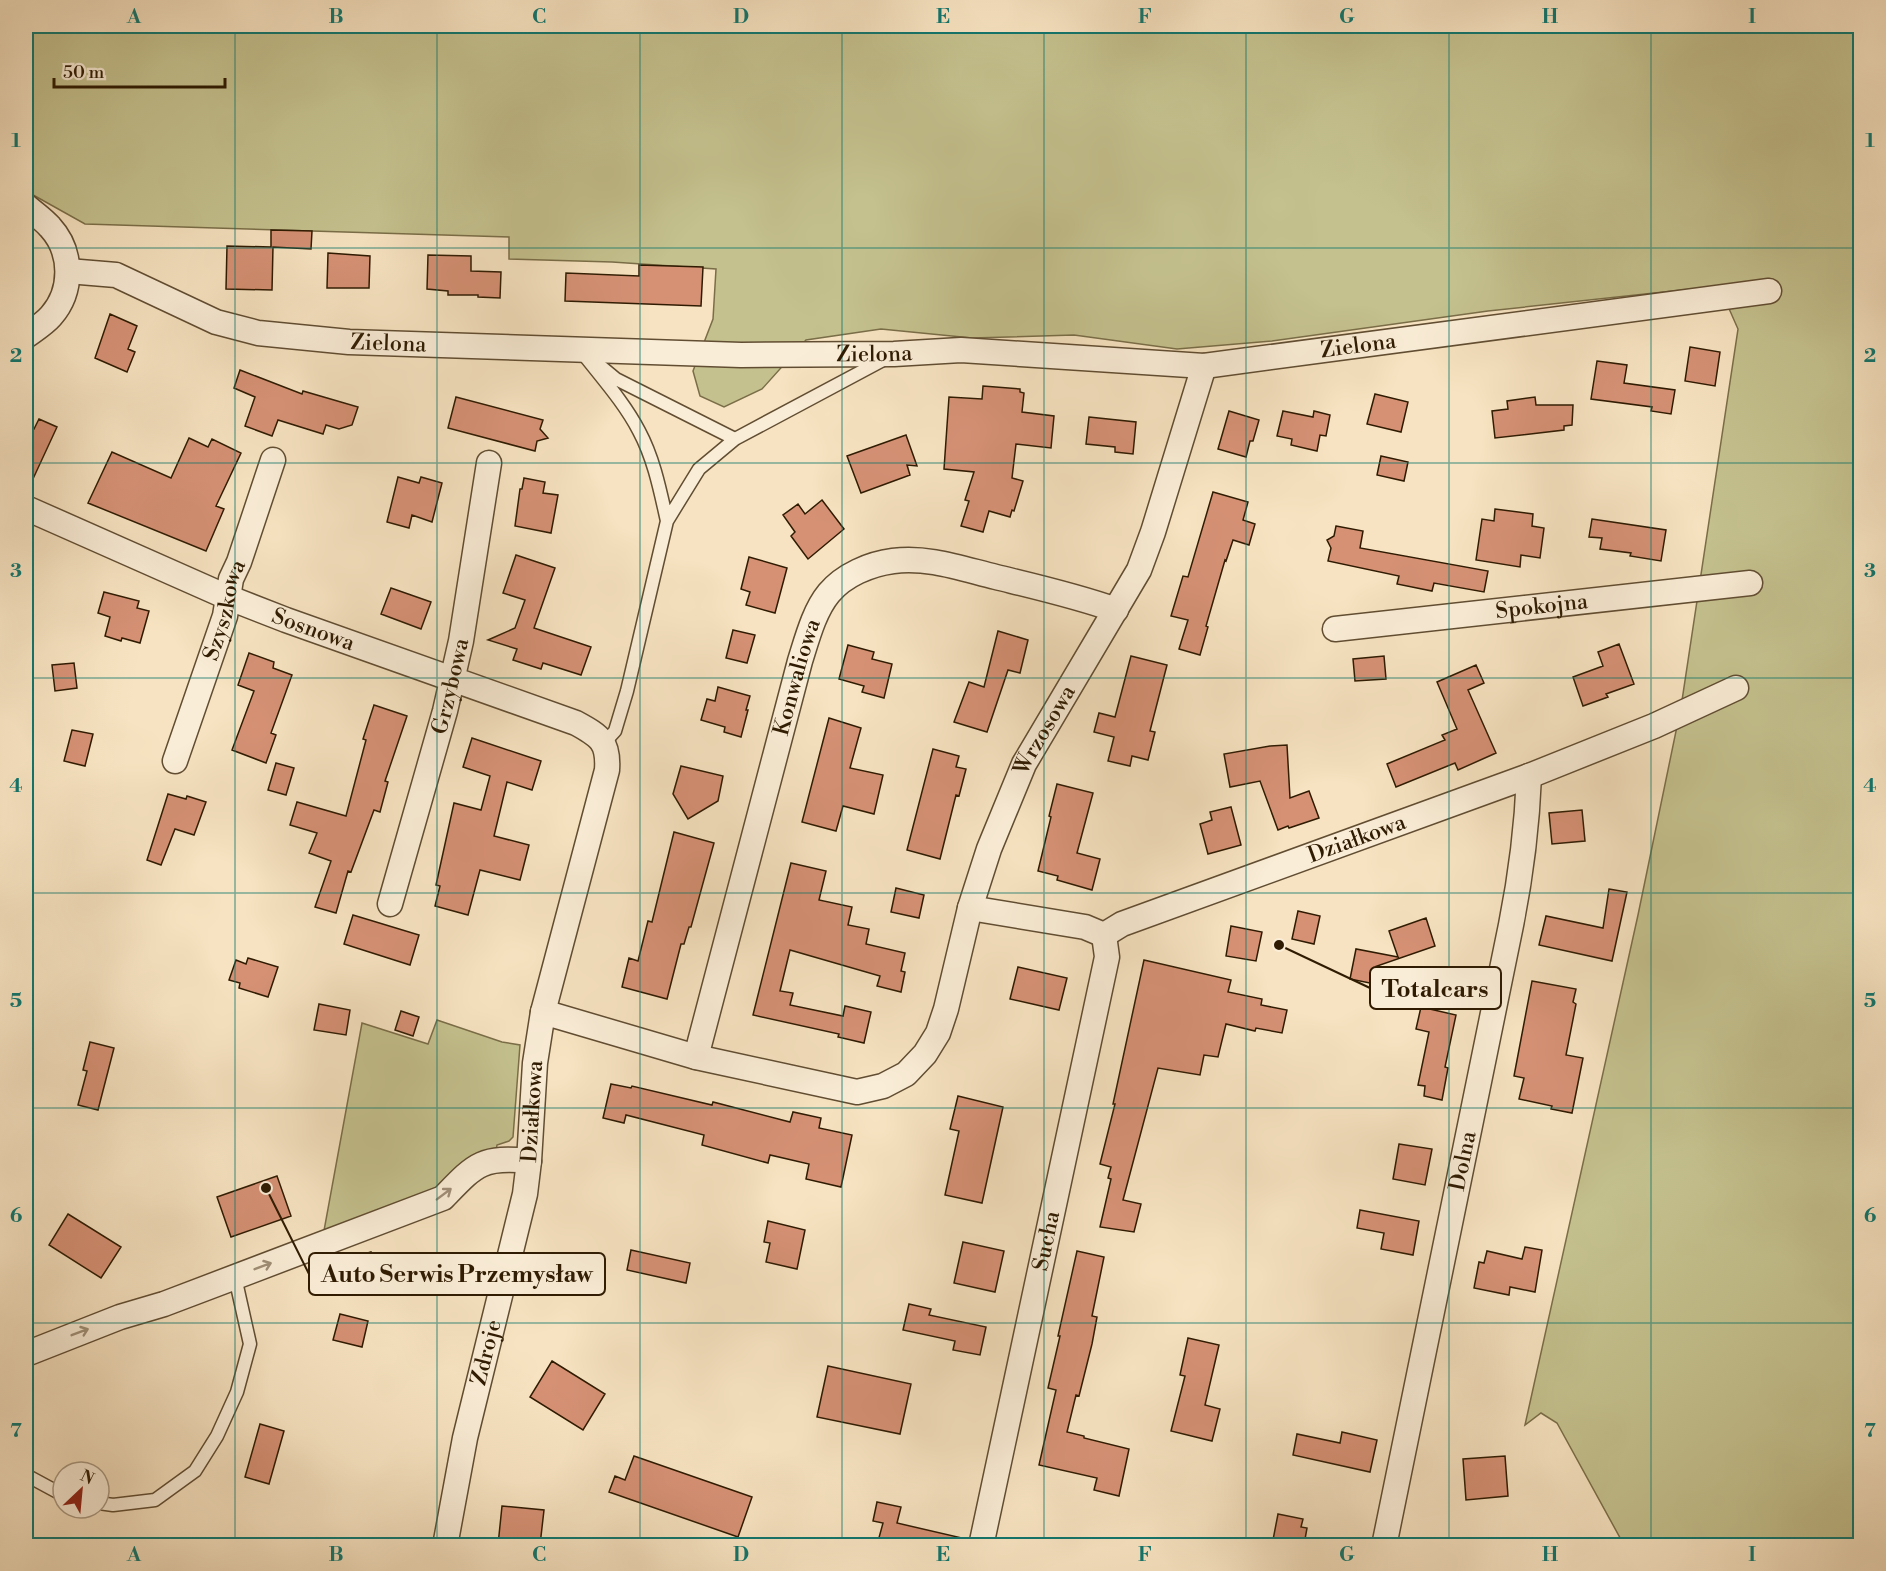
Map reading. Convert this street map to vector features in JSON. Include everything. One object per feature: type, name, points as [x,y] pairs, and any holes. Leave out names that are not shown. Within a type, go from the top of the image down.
[{"type":"street","points":[[26,206],[50,226],[67,259],[68,271],[67,285],[60,303],[47,320],[26,336]]},
{"type":"street","name":"Zielona","points":[[68,271],[116,275],[216,322],[258,333],[349,342],[741,356],[894,354],[961,350],[1204,366],[1769,291]]},
{"type":"street","name":"Wrzosowa","points":[[696,1057],[857,1092],[883,1086],[906,1074],[925,1054],[938,1033],[946,1009],[970,908],[988,849],[1024,764],[1139,570],[1153,532],[1204,366]]},
{"type":"street","name":"Szyszkowa","points":[[175,761],[225,616],[231,579],[239,562],[273,460]]},
{"type":"street","name":"Grzybowa","points":[[390,904],[445,711],[461,641],[489,463]]},
{"type":"street","name":"Sosnowa","points":[[26,508],[227,597],[576,723],[595,733],[604,743]]},
{"type":"street","name":"Konwaliowa","points":[[696,1057],[800,661],[815,619],[828,594],[844,580],[876,564],[914,560],[989,575],[1086,599],[1116,610]]},
{"type":"street","name":"Spokojna","points":[[1335,629],[1750,583]]},
{"type":"street","name":"Działkowa","points":[[1104,935],[1122,924],[1529,776],[1654,726],[1736,688]]},
{"type":"street","name":"Działkowa","points":[[26,1354],[442,1198],[477,1166],[488,1161],[503,1159],[529,1161],[535,1063],[543,1012],[607,770],[608,755],[604,743]]},
{"type":"street","name":"Dolna","points":[[1384,1545],[1522,868],[1528,819],[1529,776]]},
{"type":"street","points":[[970,908],[1085,927],[1104,935]]},
{"type":"street","name":"Sucha","points":[[981,1545],[1107,957],[1104,935]]},
{"type":"street","points":[[543,1012],[696,1057]]},
{"type":"street","name":"Zdroje","points":[[445,1545],[465,1438],[516,1233],[529,1161]]},
{"type":"lane","points":[[580,350],[616,379],[735,439]]},
{"type":"lane","points":[[580,350],[621,402],[639,432],[657,474],[667,521]]},
{"type":"lane","points":[[604,743],[615,731],[627,691],[667,521],[699,469],[735,439],[894,354]]},
{"type":"lane","points":[[111,1505],[155,1500],[195,1471],[217,1436],[237,1392],[250,1344],[235,1277]]},
{"type":"lane","points":[[26,1475],[51,1489]]},
{"type":"shaded area","points":[[26,26],[1860,26],[1860,1545],[1624,1545],[1557,1423],[1541,1413],[1525,1425],[1638,915],[1681,707],[1738,329],[1719,286],[1488,311],[1272,341],[1177,349],[1074,335],[972,338],[881,329],[806,340],[762,389],[724,407],[700,396],[693,371],[713,319],[716,269],[612,262],[509,259],[509,237],[85,224],[26,191]]},
{"type":"shaded area","points":[[437,1020],[502,1042],[520,1045],[513,1137],[497,1145],[496,1151],[442,1190],[323,1236],[362,1023],[428,1044]]},
{"type":"building","points":[[271,230],[312,231],[311,249],[273,247],[272,290],[226,289],[227,246],[271,247]]},
{"type":"building","points":[[328,253],[370,256],[369,288],[327,288]]},
{"type":"building","points":[[428,255],[471,256],[471,271],[501,272],[500,298],[448,295],[448,291],[427,289]]},
{"type":"building","points":[[639,265],[703,267],[701,306],[565,301],[566,273],[639,276]]},
{"type":"building","points":[[110,314],[137,326],[128,349],[135,352],[127,372],[95,358]]},
{"type":"building","points":[[1690,347],[1720,352],[1715,386],[1685,381]]},
{"type":"building","points":[[1597,361],[1627,365],[1624,383],[1675,390],[1671,414],[1651,411],[1652,407],[1591,399]]},
{"type":"building","points":[[240,370],[302,394],[303,391],[358,407],[352,425],[339,429],[326,425],[323,434],[278,420],[272,436],[245,426],[255,397],[234,388]]},
{"type":"building","points":[[983,386],[1020,389],[1020,392],[1024,393],[1022,412],[1054,416],[1051,448],[1016,444],[1012,478],[1023,481],[1014,511],[1012,510],[1010,517],[989,511],[983,532],[961,526],[969,501],[965,500],[974,472],[944,469],[949,397],[982,399]]},
{"type":"building","points":[[1375,394],[1408,402],[1401,432],[1367,424]]},
{"type":"building","points":[[456,397],[543,420],[540,429],[548,438],[537,441],[535,451],[448,428]]},
{"type":"building","points":[[1535,397],[1536,405],[1573,405],[1572,425],[1564,426],[1564,430],[1495,438],[1492,411],[1508,409],[1507,401]]},
{"type":"building","points":[[1229,411],[1259,420],[1246,457],[1218,449]]},
{"type":"building","points":[[1283,411],[1313,417],[1314,411],[1330,415],[1326,436],[1320,435],[1317,451],[1291,445],[1292,439],[1277,436]]},
{"type":"building","points":[[1089,417],[1136,422],[1133,454],[1115,452],[1115,447],[1086,444]]},
{"type":"building","points":[[39,419],[57,427],[26,494],[26,425],[34,429]]},
{"type":"building","points":[[906,435],[917,466],[907,465],[910,475],[861,493],[847,456]]},
{"type":"building","points":[[189,438],[208,447],[212,439],[241,453],[216,506],[224,509],[206,551],[88,503],[112,452],[171,478]]},
{"type":"building","points":[[1381,456],[1408,462],[1404,481],[1377,475]]},
{"type":"building","points":[[398,477],[419,483],[421,477],[442,483],[432,522],[412,515],[409,528],[387,522]]},
{"type":"building","points":[[524,478],[545,482],[543,493],[558,495],[551,533],[515,526],[520,489],[522,489]]},
{"type":"building","points":[[1213,492],[1248,502],[1243,520],[1255,524],[1249,545],[1233,540],[1206,626],[1208,627],[1200,655],[1179,649],[1188,620],[1171,616],[1183,576],[1188,577]]},
{"type":"building","points":[[822,500],[844,529],[808,559],[791,536],[795,532],[783,515],[798,504],[805,514]]},
{"type":"building","points":[[1495,509],[1533,514],[1532,526],[1544,528],[1540,558],[1521,555],[1520,567],[1476,560],[1482,519],[1494,521]]},
{"type":"building","points":[[1592,519],[1666,530],[1661,561],[1630,556],[1631,553],[1600,549],[1602,538],[1589,537]]},
{"type":"building","points":[[1336,526],[1363,531],[1360,548],[1488,571],[1484,592],[1434,583],[1432,591],[1397,584],[1399,576],[1328,561],[1331,548],[1327,540],[1334,536]]},
{"type":"building","points":[[516,555],[555,568],[534,628],[591,647],[581,675],[543,663],[541,669],[513,660],[517,649],[488,640],[515,628],[525,600],[503,593]]},
{"type":"building","points":[[749,557],[787,568],[775,613],[746,605],[750,592],[741,589]]},
{"type":"building","points":[[391,588],[431,602],[421,629],[381,614]]},
{"type":"building","points":[[104,592],[139,601],[137,608],[149,611],[140,643],[105,636],[110,617],[98,613]]},
{"type":"building","points":[[733,630],[755,635],[747,663],[726,658]]},
{"type":"building","points":[[998,631],[1028,640],[1020,673],[1008,670],[987,732],[954,722],[969,682],[984,687]]},
{"type":"building","points":[[1619,644],[1634,684],[1606,694],[1608,697],[1583,706],[1573,677],[1603,666],[1598,652]]},
{"type":"building","points":[[848,645],[874,652],[872,659],[892,664],[884,698],[862,692],[864,686],[839,679]]},
{"type":"building","points":[[249,653],[274,662],[273,668],[292,675],[271,733],[276,735],[266,763],[232,750],[254,691],[238,685]]},
{"type":"building","points":[[1131,656],[1167,665],[1150,731],[1155,732],[1148,760],[1132,756],[1130,766],[1108,761],[1114,737],[1094,732],[1099,713],[1115,717]]},
{"type":"building","points":[[1384,656],[1386,679],[1355,681],[1353,659]]},
{"type":"building","points":[[74,663],[77,688],[55,691],[52,665]]},
{"type":"building","points":[[1476,665],[1484,683],[1468,690],[1496,753],[1458,770],[1455,763],[1396,787],[1387,764],[1445,740],[1442,735],[1457,729],[1437,682]]},
{"type":"building","points":[[718,687],[750,696],[741,737],[724,732],[725,727],[701,720],[707,699],[715,701]]},
{"type":"building","points":[[374,705],[407,716],[385,781],[388,782],[380,812],[374,810],[351,872],[348,871],[336,913],[315,907],[331,861],[309,853],[317,833],[290,825],[297,802],[346,816],[366,740],[363,739]]},
{"type":"building","points":[[829,718],[861,728],[850,768],[883,775],[874,814],[843,806],[836,831],[802,822]]},
{"type":"building","points":[[72,730],[93,734],[85,766],[64,761]]},
{"type":"building","points":[[472,738],[541,761],[532,790],[507,782],[494,836],[529,845],[520,880],[480,870],[468,915],[435,906],[440,886],[436,885],[454,803],[481,810],[490,776],[463,767]]},
{"type":"building","points":[[1287,745],[1290,798],[1309,791],[1319,818],[1278,830],[1260,781],[1230,787],[1224,754]]},
{"type":"building","points":[[933,749],[959,756],[956,767],[966,769],[959,796],[956,795],[940,859],[907,850]]},
{"type":"building","points":[[276,763],[294,768],[286,795],[268,790]]},
{"type":"building","points":[[681,766],[723,776],[718,801],[688,819],[673,794]]},
{"type":"building","points":[[1057,784],[1093,793],[1077,853],[1100,859],[1092,890],[1057,880],[1058,876],[1038,871]]},
{"type":"building","points":[[168,794],[186,799],[187,796],[206,802],[194,835],[175,829],[161,865],[147,860]]},
{"type":"building","points":[[1231,807],[1241,845],[1208,854],[1200,824],[1212,820],[1210,812]]},
{"type":"building","points":[[1582,810],[1585,841],[1552,844],[1549,813]]},
{"type":"building","points":[[674,832],[714,843],[691,927],[689,927],[684,944],[681,944],[667,999],[622,987],[629,958],[638,961],[648,921],[652,922]]},
{"type":"building","points":[[791,863],[826,871],[819,900],[852,907],[848,925],[869,929],[866,944],[905,953],[901,971],[905,972],[901,992],[877,986],[880,976],[790,950],[780,991],[793,993],[790,1005],[843,1016],[845,1006],[871,1012],[864,1043],[838,1037],[839,1034],[753,1015]]},
{"type":"building","points":[[896,888],[924,895],[919,918],[891,912]]},
{"type":"building","points":[[1609,889],[1627,892],[1612,961],[1539,945],[1546,916],[1603,928]]},
{"type":"building","points":[[1298,911],[1320,916],[1314,944],[1292,939]]},
{"type":"building","points":[[353,915],[419,935],[410,965],[344,944]]},
{"type":"building","points":[[1426,918],[1435,946],[1377,966],[1432,977],[1429,995],[1350,979],[1356,949],[1398,957],[1389,931]]},
{"type":"building","points":[[1231,926],[1262,932],[1256,961],[1226,956]]},
{"type":"building","points":[[248,958],[278,967],[268,997],[239,988],[240,983],[229,980],[236,960],[246,964]]},
{"type":"building","points":[[1144,960],[1231,980],[1228,992],[1262,999],[1261,1005],[1287,1010],[1282,1033],[1256,1028],[1255,1031],[1226,1024],[1218,1057],[1204,1055],[1200,1075],[1158,1068],[1123,1200],[1141,1204],[1134,1232],[1100,1227],[1111,1179],[1108,1178],[1111,1167],[1100,1164],[1115,1104],[1113,1104]]},
{"type":"building","points":[[1018,967],[1067,978],[1059,1010],[1010,999]]},
{"type":"building","points":[[1532,981],[1576,989],[1573,1002],[1576,1004],[1566,1055],[1583,1058],[1572,1113],[1519,1099],[1524,1078],[1514,1076]]},
{"type":"building","points":[[319,1004],[350,1010],[346,1035],[314,1030]]},
{"type":"building","points":[[1421,1007],[1456,1015],[1445,1067],[1448,1068],[1442,1100],[1424,1096],[1425,1086],[1418,1085],[1429,1032],[1416,1029]]},
{"type":"building","points":[[401,1011],[419,1017],[413,1036],[395,1030]]},
{"type":"building","points":[[90,1042],[114,1048],[98,1110],[78,1105],[87,1071],[83,1070]]},
{"type":"building","points":[[611,1084],[631,1088],[632,1086],[712,1105],[713,1102],[790,1122],[793,1112],[821,1118],[819,1128],[852,1135],[841,1187],[806,1179],[809,1164],[770,1155],[768,1163],[702,1145],[704,1135],[626,1115],[624,1123],[603,1118]]},
{"type":"building","points":[[958,1096],[1003,1107],[982,1203],[945,1195],[959,1131],[950,1129]]},
{"type":"building","points":[[1399,1144],[1432,1149],[1425,1185],[1393,1179]]},
{"type":"building","points":[[277,1176],[291,1216],[231,1237],[217,1197]]},
{"type":"building","points":[[1360,1210],[1419,1221],[1413,1255],[1381,1249],[1384,1233],[1357,1228]]},
{"type":"building","points":[[68,1214],[121,1247],[101,1278],[49,1245]]},
{"type":"building","points":[[768,1221],[805,1230],[797,1269],[766,1262],[770,1243],[764,1242]]},
{"type":"building","points":[[963,1242],[1004,1251],[995,1292],[954,1283]]},
{"type":"building","points":[[1525,1247],[1542,1250],[1535,1292],[1510,1287],[1509,1295],[1474,1288],[1479,1262],[1484,1263],[1487,1251],[1522,1259]]},
{"type":"building","points":[[631,1250],[690,1263],[686,1283],[627,1270]]},
{"type":"building","points":[[1077,1251],[1104,1257],[1092,1316],[1097,1317],[1092,1344],[1067,1432],[1129,1449],[1119,1496],[1094,1490],[1097,1478],[1039,1465],[1056,1390],[1048,1388]]},
{"type":"building","points":[[371,1252],[379,1278],[350,1287],[341,1261]]},
{"type":"building","points":[[909,1304],[931,1309],[929,1315],[986,1327],[980,1355],[953,1350],[955,1341],[903,1330]]},
{"type":"building","points":[[340,1314],[368,1321],[362,1347],[333,1340]]},
{"type":"building","points":[[1188,1338],[1219,1345],[1205,1405],[1220,1409],[1212,1441],[1171,1431],[1185,1376],[1180,1375]]},
{"type":"building","points":[[552,1361],[605,1394],[583,1430],[530,1397]]},
{"type":"building","points":[[828,1366],[911,1384],[900,1434],[817,1417]]},
{"type":"building","points":[[260,1424],[284,1431],[269,1484],[245,1477]]},
{"type":"building","points":[[1342,1432],[1377,1440],[1370,1472],[1293,1455],[1297,1434],[1340,1443]]},
{"type":"building","points":[[634,1456],[752,1497],[738,1537],[609,1492],[615,1476],[625,1480]]},
{"type":"building","points":[[1505,1456],[1508,1496],[1466,1500],[1463,1459]]},
{"type":"building","points":[[877,1502],[901,1507],[897,1523],[962,1538],[961,1545],[877,1545],[883,1523],[873,1521]]},
{"type":"building","points":[[502,1506],[544,1510],[540,1545],[498,1545]]},
{"type":"building","points":[[1278,1514],[1303,1519],[1301,1527],[1307,1528],[1304,1545],[1272,1545]]},
{"type":"place","name":"Totalcars","points":[[1279,945]]},
{"type":"place","name":"Auto Serwis Przemysław","points":[[266,1188]]}]
